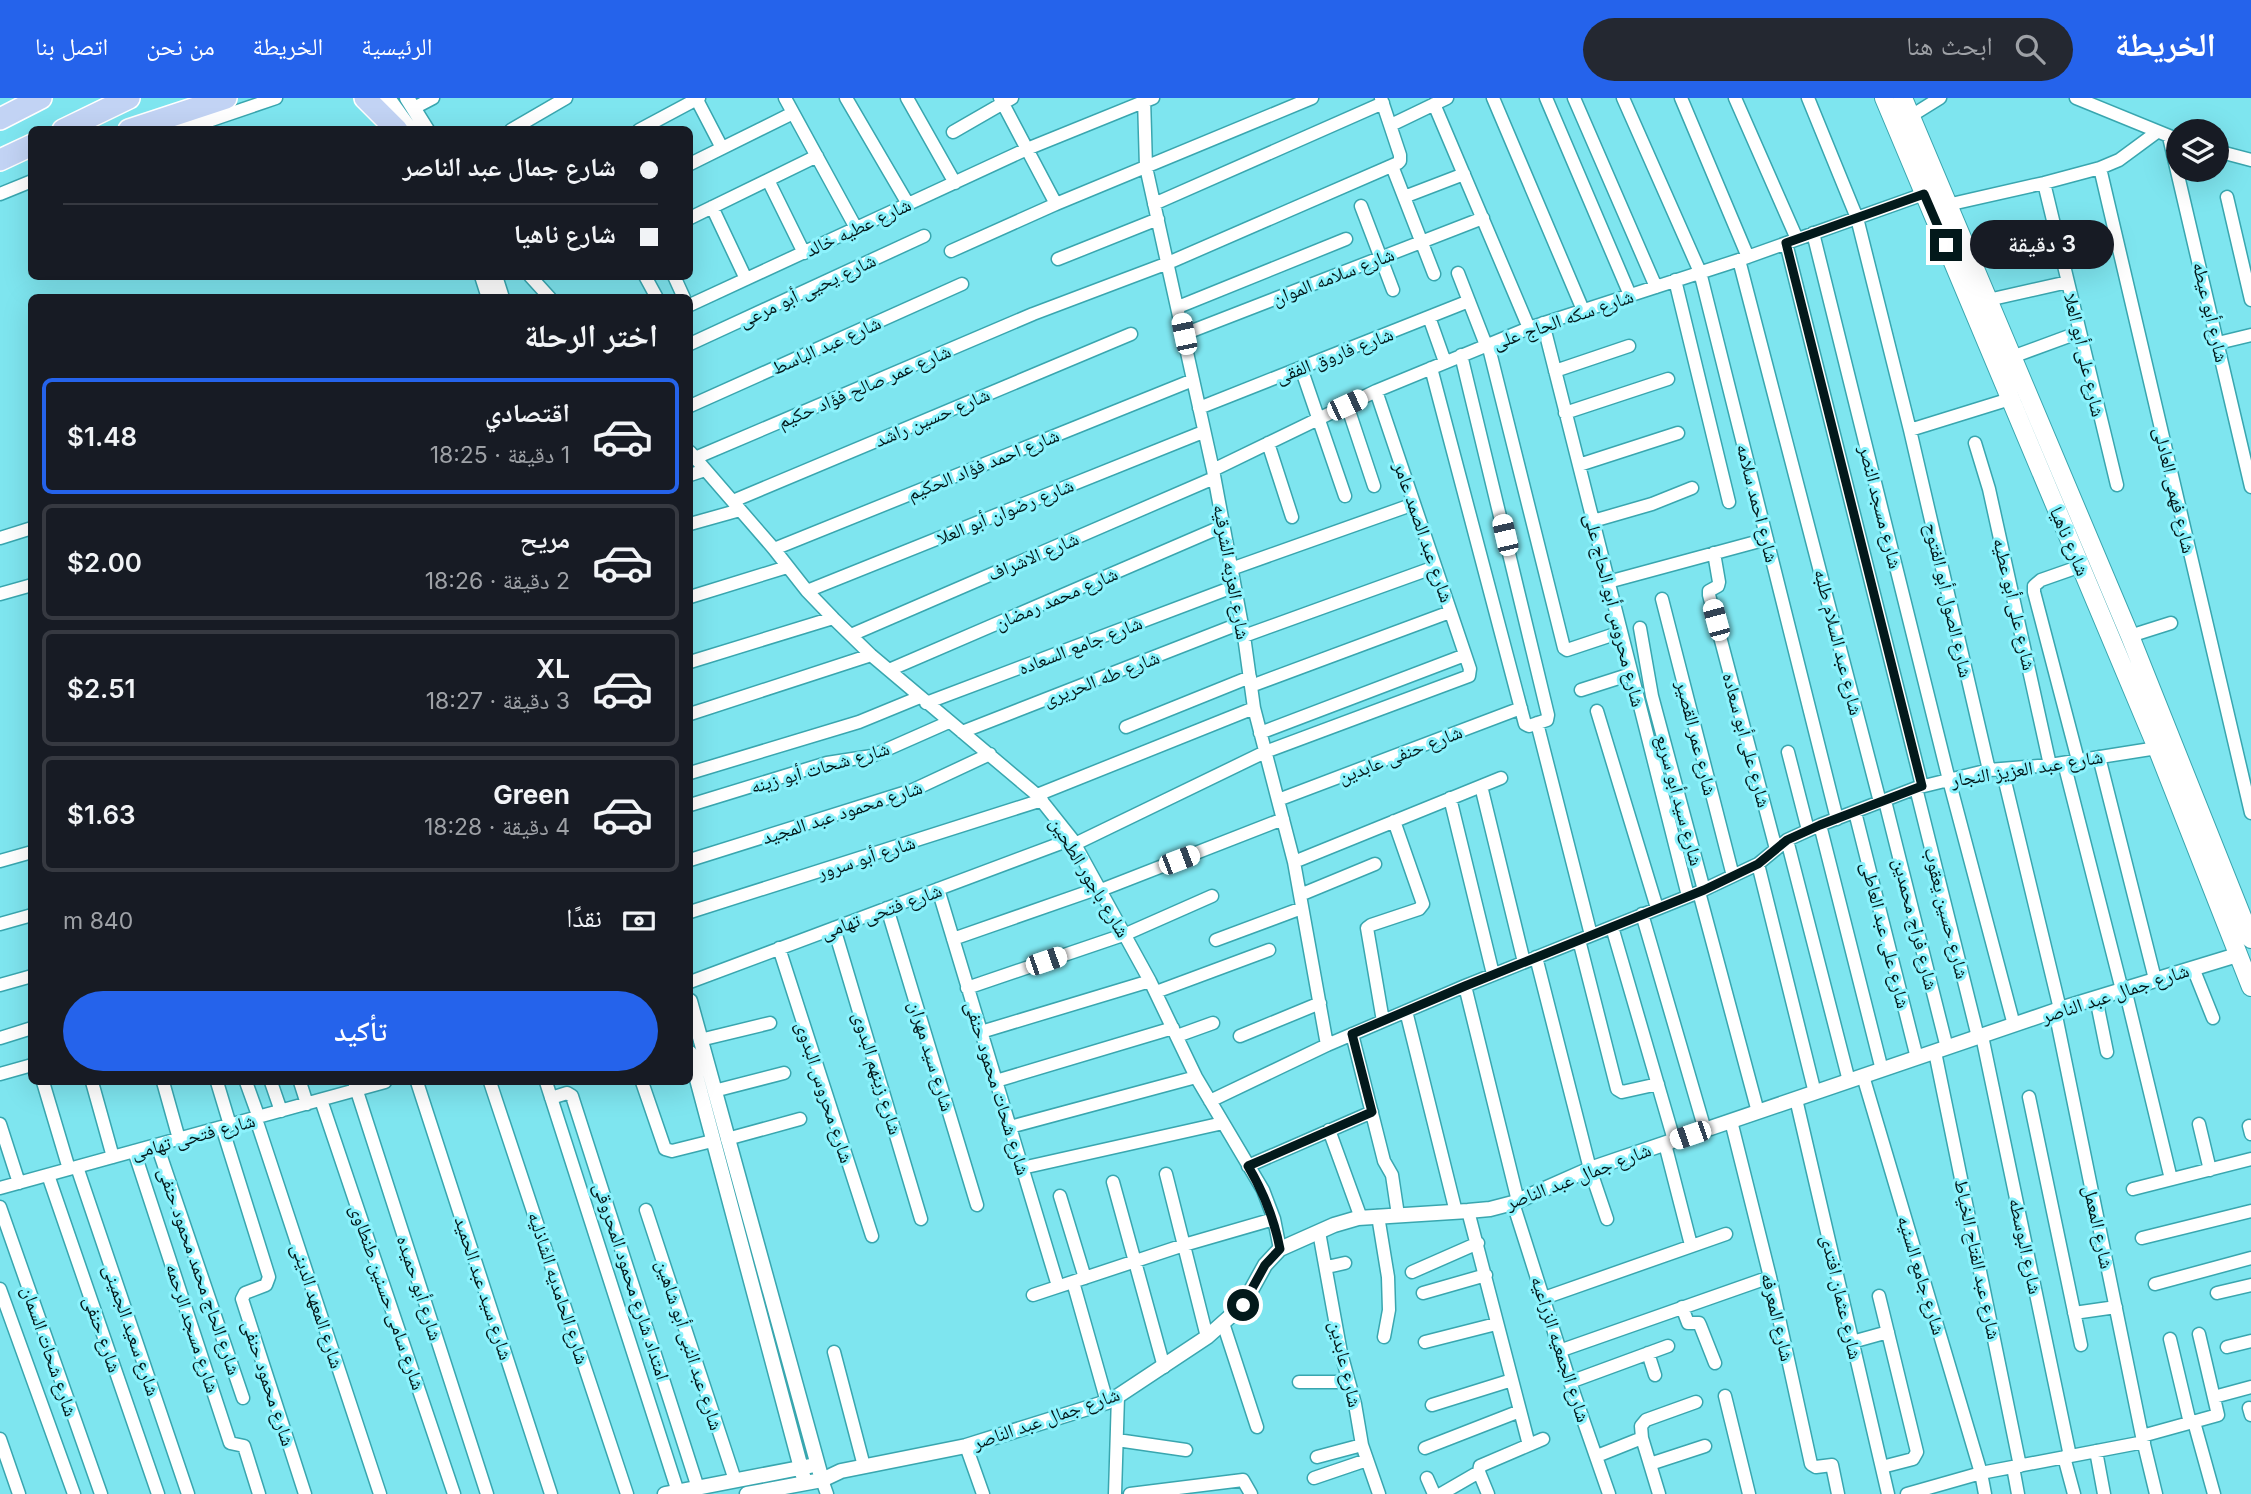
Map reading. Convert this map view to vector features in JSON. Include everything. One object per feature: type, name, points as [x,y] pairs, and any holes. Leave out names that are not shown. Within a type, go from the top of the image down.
[{"type":"highway","points":[[0,119],[41,98]]},
{"type":"highway","points":[[71,126],[129,98]]},
{"type":"highway","points":[[141,126],[226,98]]},
{"type":"highway","points":[[365,98],[391,126]]},
{"type":"main road","name":"شارع ناهيا","points":[[1884,98],[2244,953],[2251,987]]},
{"type":"main road","name":"شارع ناهيا","points":[[1903,98],[2130,636],[2251,939]]},
{"type":"street","points":[[194,126],[276,98]]},
{"type":"street","points":[[351,98],[390,126]]},
{"type":"street","points":[[388,98],[408,126]]},
{"type":"street","points":[[424,126],[410,103],[433,98]]},
{"type":"street","points":[[518,126],[566,98]]},
{"type":"street","points":[[646,126],[697,98],[722,148]]},
{"type":"street","points":[[785,98],[856,228]]},
{"type":"street","points":[[846,98],[908,204]]},
{"type":"street","points":[[907,98],[955,183]]},
{"type":"street","points":[[951,251],[1056,204],[1312,98]]},
{"type":"street","points":[[1391,125],[1447,98]]},
{"type":"street","points":[[1493,98],[1583,310]]},
{"type":"street","points":[[1546,98],[1630,295]]},
{"type":"street","points":[[1574,98],[1656,287]]},
{"type":"street","name":"شارع احمد سلامه","points":[[1623,98],[1700,272],[1837,818]]},
{"type":"street","name":"شارع عبد السلام طلبه","points":[[1681,98],[1743,258],[1798,482],[1882,802]]},
{"type":"street","name":"شارع حسين يعقوب","points":[[1735,98],[1791,241],[1980,1037]]},
{"type":"street","name":"شارع الصول أبو الفتوح","points":[[1808,98],[1857,218],[2058,1010]]},
{"type":"street","points":[[1911,116],[1940,98]]},
{"type":"street","points":[[2076,98],[2166,135]]},
{"type":"street","points":[[953,132],[1005,99],[1056,204]]},
{"type":"street","name":"شارع عطيه خالد","points":[[693,304],[1027,149],[1147,99]]},
{"type":"street","name":"شارع العزبه الشرقيه","points":[[1147,99],[1146,167],[1214,474],[1254,708],[1294,862],[1327,1045]]},
{"type":"street","points":[[1154,204],[1382,100],[1401,158],[1395,164],[1404,197],[1434,274]]},
{"type":"street","points":[[1434,104],[1529,328]]},
{"type":"street","points":[[693,162],[793,113]]},
{"type":"street","points":[[1947,205],[2100,168],[2166,137]]},
{"type":"street","points":[[2229,154],[2251,160]]},
{"type":"street","points":[[693,216],[817,156]]},
{"type":"street","name":"شارع عمر صالح فؤاد حكيم","points":[[693,455],[1033,314],[1168,263],[1395,164]]},
{"type":"street","name":"شارع فهمى العادلى","points":[[2100,168],[2251,813]]},
{"type":"street","points":[[1404,197],[1464,174]]},
{"type":"street","points":[[768,180],[804,253]]},
{"type":"street","name":"شارع أبو عيطه","points":[[2179,182],[2251,487]]},
{"type":"street","points":[[0,194],[28,183]]},
{"type":"street","name":"شارع على أبو العلا","points":[[2044,183],[2116,485]]},
{"type":"street","name":"شارع سكه الحاج على","points":[[1214,474],[1268,443],[1376,391],[1529,328],[1743,258],[1924,194]]},
{"type":"street","points":[[2227,197],[2251,300]]},
{"type":"street","points":[[1361,206],[1393,290]]},
{"type":"street","points":[[712,207],[747,279]]},
{"type":"street","name":"شارع سلامه الموان","points":[[1184,334],[1483,218]]},
{"type":"street","points":[[1058,259],[1158,219]]},
{"type":"street","name":"شارع مسجد النصر","points":[[1813,233],[1949,780],[2014,1025]]},
{"type":"street","name":"شارع يحيى أبو مرعى","points":[[693,343],[923,236]]},
{"type":"street","points":[[1178,307],[1346,239]]},
{"type":"street","points":[[1458,273],[1487,345],[1564,649],[1621,632]]},
{"type":"street","points":[[534,280],[546,294]]},
{"type":"street","points":[[1675,280],[1729,502]]},
{"type":"street","points":[[1987,300],[2068,282]]},
{"type":"street","name":"شارع عبد الباسط","points":[[693,405],[961,284]]},
{"type":"street","name":"شارع فاروق الفقى","points":[[1199,408],[1469,302]]},
{"type":"street","points":[[1429,317],[1445,362]]},
{"type":"street","name":"شارع محروس أبو الحاج على","points":[[1542,323],[1631,674],[1697,892]]},
{"type":"street","points":[[2012,357],[2080,332]]},
{"type":"street","name":"شارع حسين راشد","points":[[693,523],[1132,334]]},
{"type":"street","points":[[2218,343],[2251,335]]},
{"type":"street","points":[[1555,371],[1629,346]]},
{"type":"street","points":[[1431,368],[1527,726],[1547,720],[1548,715],[1461,355]]},
{"type":"street","points":[[1301,368],[1345,496]]},
{"type":"street","points":[[1565,413],[1668,379]]},
{"type":"street","name":"شارع احمد فؤاد الحكيم","points":[[774,549],[1193,380]]},
{"type":"street","name":"شارع عبد الصمد عامر","points":[[1265,752],[1470,674],[1376,391]]},
{"type":"street","points":[[1910,430],[2010,399]]},
{"type":"street","points":[[1347,405],[1374,486]]},
{"type":"street","name":"شارع رضوان أبو العلا","points":[[807,591],[1203,432]]},
{"type":"street","points":[[1578,465],[1678,433]]},
{"type":"street","points":[[1268,443],[1292,517]]},
{"type":"street","name":"شارع على أبو عطيه","points":[[1975,443],[1989,489],[2050,765]]},
{"type":"street","name":"شارع باجور الطحين","points":[[693,456],[833,618],[870,655],[1039,797],[1074,842],[1153,986],[1196,1077],[1263,1190],[1274,1219],[1280,1249]]},
{"type":"street","points":[[693,474],[705,470]]},
{"type":"street","name":"شارع الاشراف","points":[[851,635],[1214,474]]},
{"type":"street","points":[[1593,521],[1652,504],[1692,488]]},
{"type":"street","points":[[1231,569],[1414,503]]},
{"type":"street","name":"شارع محمد رمضان","points":[[889,670],[1223,526]]},
{"type":"street","points":[[0,538],[28,529]]},
{"type":"street","points":[[1608,582],[1767,539]]},
{"type":"street","name":"شارع على أبو سعاده","points":[[1714,553],[1719,582],[1709,594],[1776,849]]},
{"type":"street","points":[[2078,760],[2034,586],[2041,580],[2081,566]]},
{"type":"street","points":[[693,596],[787,567]]},
{"type":"street","name":"شارع طه الحريرى","points":[[962,732],[1242,630],[1435,567]]},
{"type":"street","points":[[0,594],[28,586]]},
{"type":"street","name":"شارع جامع السعاده","points":[[693,772],[859,722],[1233,587]]},
{"type":"street","name":"شارع عمر القصير","points":[[1662,599],[1732,876]]},
{"type":"street","points":[[1126,727],[1450,612]]},
{"type":"street","points":[[693,661],[833,618]]},
{"type":"street","points":[[2130,636],[2171,624]]},
{"type":"street","name":"شارع سيد أبو سريع","points":[[1640,628],[1652,696],[1697,892]]},
{"type":"street","points":[[693,712],[870,655]]},
{"type":"street","points":[[1260,733],[1465,655]]},
{"type":"street","points":[[1581,690],[1631,674]]},
{"type":"street","name":"شارع أبو سرور","points":[[693,911],[1039,797],[1254,708]]},
{"type":"street","name":"شارع حنفى عابدين","points":[[1278,800],[1521,708]]},
{"type":"street","points":[[1597,711],[1657,908]]},
{"type":"street","name":"شارع شحات أبو زينه","points":[[693,804],[827,763],[872,756],[949,722]]},
{"type":"street","points":[[1537,723],[1617,1089],[1622,1093],[1658,1084]]},
{"type":"street","name":"شارع عبد العزيز النجار","points":[[1210,1101],[1352,1034],[1697,892],[1758,864],[1787,840],[1919,787],[1996,770],[2050,765],[2157,748]]},
{"type":"street","name":"شارع فتحى تهامى","points":[[693,981],[1074,842],[1265,752]]},
{"type":"street","points":[[1788,752],[1814,828],[1882,1070]]},
{"type":"street","name":"شارع محمود عبد المجيد","points":[[693,859],[913,790],[990,754]]},
{"type":"street","points":[[2099,757],[2155,979]]},
{"type":"street","points":[[2064,763],[2171,1179]]},
{"type":"street","points":[[1294,862],[1502,778]]},
{"type":"street","points":[[1481,786],[1590,1169],[1607,1219]]},
{"type":"street","points":[[1450,798],[1493,974]]},
{"type":"street","name":"شارع فراج محمدين","points":[[1882,802],[1941,1050]]},
{"type":"street","name":"شارع على عبد العاطى","points":[[1855,812],[1917,1058]]},
{"type":"street","points":[[953,939],[1100,889],[1283,819]]},
{"type":"street","points":[[1383,1021],[1367,928],[1419,909],[1423,904],[1394,821]]},
{"type":"street","points":[[1787,840],[1849,1081]]},
{"type":"street","points":[[0,861],[28,853]]},
{"type":"street","points":[[1216,940],[1301,902],[1375,864]]},
{"type":"street","points":[[1758,864],[1815,1093]]},
{"type":"street","name":"شارع شحات محمود حنفى","points":[[938,890],[1058,1286]]},
{"type":"street","points":[[1697,892],[1758,1112]]},
{"type":"street","points":[[967,988],[1126,934],[1212,896]]},
{"type":"street","name":"شارع سيد مهران","points":[[887,908],[977,1205]]},
{"type":"street","points":[[1642,914],[1705,1130]]},
{"type":"street","points":[[0,924],[28,916]]},
{"type":"street","points":[[1612,926],[1658,1084],[1691,1245]]},
{"type":"street","name":"شارع زينهم البدوى","points":[[834,928],[921,1219]]},
{"type":"street","name":"شارع محروس البدوى","points":[[779,948],[872,1236]]},
{"type":"street","points":[[981,1032],[1153,986],[1269,950]]},
{"type":"street","name":"شارع جمال عبد الناصر","points":[[747,1494],[807,1488],[841,1471],[966,1446],[1113,1399],[1164,1367],[1223,1323],[1243,1305],[1265,1265],[1280,1249],[1346,1221],[1398,1214],[1490,1209],[1515,1202],[1590,1169],[1669,1142],[2058,1010],[2244,953]]},
{"type":"street","points":[[2193,968],[2213,1018]]},
{"type":"street","points":[[0,985],[28,977]]},
{"type":"street","name":"شارع الجمعيه الزراعيه","points":[[1465,986],[1515,1202],[1570,1382],[1609,1494]]},
{"type":"street","points":[[2096,998],[2107,1052]]},
{"type":"street","points":[[1240,1036],[1320,1003]]},
{"type":"street","name":"شارع المعمل","points":[[2058,1010],[2156,1494]]},
{"type":"street","points":[[1406,1011],[1462,1212],[1478,1243],[1496,1324],[1529,1445]]},
{"type":"street","points":[[693,1013],[727,1139],[741,1222],[807,1488]]},
{"type":"street","points":[[700,1040],[770,1023]]},
{"type":"street","points":[[996,1081],[1213,1023]]},
{"type":"street","points":[[0,1038],[28,1029]]},
{"type":"street","points":[[1352,1034],[1384,1161],[1392,1175],[1398,1214]]},
{"type":"street","name":"شارع البوسطه","points":[[1980,1037],[2074,1494]]},
{"type":"street","name":"شارع عبد الفتاح الخياط","points":[[1941,1050],[2017,1466],[2018,1494]]},
{"type":"street","points":[[693,1065],[712,1141],[741,1222],[827,1494]]},
{"type":"street","points":[[0,1074],[28,1066]]},
{"type":"street","points":[[714,1091],[784,1073]]},
{"type":"street","name":"شارع جامع السنيه","points":[[1863,1076],[1985,1494]]},
{"type":"street","points":[[1010,1127],[1196,1077]]},
{"type":"street","name":"شارع سعيد الجمينى","points":[[44,1085],[188,1494]]},
{"type":"street","points":[[93,1085],[113,1157]]},
{"type":"street","points":[[164,1085],[179,1139]]},
{"type":"street","points":[[218,1085],[226,1126]]},
{"type":"street","name":"شارع المعهد الدينى","points":[[247,1085],[380,1494]]},
{"type":"street","points":[[272,1085],[281,1111]]},
{"type":"street","points":[[301,1085],[307,1104]]},
{"type":"street","name":"شارع سيد عبد الحميد","points":[[418,1085],[551,1494]]},
{"type":"street","name":"شارع الحامديه الشاذليه","points":[[491,1085],[627,1494]]},
{"type":"street","points":[[547,1085],[671,1493],[818,1464]]},
{"type":"street","points":[[643,1085],[665,1149],[672,1151],[712,1141]]},
{"type":"street","name":"شارع فتحى تهامى","points":[[0,1188],[321,1100],[355,1086]]},
{"type":"street","name":"شارع أبو حميده","points":[[355,1086],[487,1494]]},
{"type":"street","name":"امتداد شارع محمود المحروقى","points":[[551,1098],[567,1093],[572,1096],[698,1488]]},
{"type":"street","points":[[2029,1097],[2081,1345]]},
{"type":"street","name":"شارع عثمان افتدى","points":[[1796,1099],[1888,1494]]},
{"type":"street","name":"شارع سامى حسنين طنطاوى","points":[[321,1100],[454,1494]]},
{"type":"street","points":[[1248,1166],[1372,1112]]},
{"type":"street","points":[[727,1139],[800,1119]]},
{"type":"street","name":"شارع المعرفه","points":[[1731,1121],[1770,1277],[1811,1464],[1816,1467],[1832,1465],[1838,1494]]},
{"type":"street","points":[[1022,1168],[1223,1123]]},
{"type":"street","points":[[0,1124],[19,1183]]},
{"type":"street","points":[[2199,1124],[2210,1170]]},
{"type":"street","name":"شارع محمود حنفى","points":[[226,1126],[269,1277],[266,1285],[245,1293],[242,1299],[305,1494]]},
{"type":"street","points":[[1329,1130],[1361,1218]]},
{"type":"street","name":"شارع الحاج محمد محمود حنفى","points":[[157,1145],[243,1398]]},
{"type":"street","name":"شارع مسجد الرحمه","points":[[134,1151],[230,1443],[245,1447],[260,1494]]},
{"type":"street","points":[[2133,1189],[2251,1159]]},
{"type":"street","points":[[1166,1174],[1207,1337]]},
{"type":"street","name":"شارع حنفى","points":[[48,1175],[158,1494]]},
{"type":"street","points":[[1113,1182],[1164,1367]]},
{"type":"street","points":[[1060,1196],[1079,1280],[1113,1399],[1116,1440],[1115,1494]]},
{"type":"street","name":"شارع شحات السمان","points":[[0,1207],[101,1494]]},
{"type":"street","name":"شارع عبد النبى أبو شاهين","points":[[646,1210],[735,1480]]},
{"type":"street","points":[[2142,1238],[2251,1211]]},
{"type":"street","points":[[1378,1216],[1388,1277],[1389,1310],[1384,1336]]},
{"type":"street","points":[[1033,1295],[1184,1245],[1274,1219]]},
{"type":"street","name":"شارع عابدين","points":[[1319,1232],[1341,1353],[1362,1445],[1379,1494]]},
{"type":"street","points":[[1544,1298],[1726,1234]]},
{"type":"street","points":[[1412,1272],[1478,1243]]},
{"type":"street","points":[[2155,1284],[2251,1258]]},
{"type":"street","points":[[1326,1267],[1345,1263]]},
{"type":"street","points":[[1423,1293],[1486,1275]]},
{"type":"street","points":[[1562,1350],[1770,1277]]},
{"type":"street","points":[[2217,1293],[2251,1285]]},
{"type":"street","points":[[0,1289],[74,1494]]},
{"type":"street","points":[[1879,1296],[1917,1452],[1913,1459],[1882,1467]]},
{"type":"street","points":[[1682,1307],[1688,1323],[1699,1323],[1715,1363]]},
{"type":"street","points":[[2074,1313],[2116,1307]]},
{"type":"street","points":[[1223,1323],[1257,1427]]},
{"type":"street","points":[[1425,1342],[1496,1324]]},
{"type":"street","points":[[1852,1342],[1888,1332]]},
{"type":"street","points":[[1907,1494],[1981,1473],[2096,1451],[2217,1416],[2199,1334]]},
{"type":"street","points":[[2171,1339],[2192,1423],[2214,1494]]},
{"type":"street","points":[[2227,1347],[2251,1341]]},
{"type":"street","points":[[1570,1382],[1668,1346]]},
{"type":"street","points":[[834,1352],[864,1466]]},
{"type":"street","points":[[1648,1353],[1655,1375]]},
{"type":"street","points":[[1432,1405],[1512,1380]]},
{"type":"street","points":[[1299,1382],[1349,1382]]},
{"type":"street","points":[[2214,1397],[2251,1387]]},
{"type":"street","points":[[1725,1396],[1749,1494]]},
{"type":"street","points":[[1659,1494],[1641,1426],[1646,1420],[1696,1402]]},
{"type":"street","points":[[1425,1448],[1520,1411]]},
{"type":"street","points":[[1597,1456],[1643,1438]]},
{"type":"street","points":[[0,1439],[19,1494]]},
{"type":"street","points":[[1488,1494],[1479,1472],[1480,1466],[1543,1439]]},
{"type":"street","points":[[1116,1440],[1186,1450]]},
{"type":"street","points":[[1317,1457],[1362,1445]]},
{"type":"street","points":[[966,1446],[983,1494]]},
{"type":"street","points":[[1650,1464],[1705,1446]]},
{"type":"street","points":[[2096,1451],[2104,1494]]},
{"type":"street","points":[[1314,1478],[1367,1460]]},
{"type":"street","name":"شارع جمال عبد الناصر","points":[[818,1464],[841,1471]]},
{"type":"street","points":[[1441,1494],[1479,1472]]},
{"type":"street","points":[[1427,1478],[1434,1494]]},
{"type":"street","points":[[1130,1494],[1203,1490],[1243,1480],[1251,1494]]},
{"type":"street","points":[[1954,1480],[1956,1494]]},
{"type":"route","points":[[1243,1305],[1256,1286],[1265,1265],[1280,1249],[1274,1219],[1263,1190],[1248,1166],[1372,1112],[1352,1034],[1704,890],[1758,864],[1787,840],[1922,786],[1786,243],[1924,194],[1946,245]]}]
